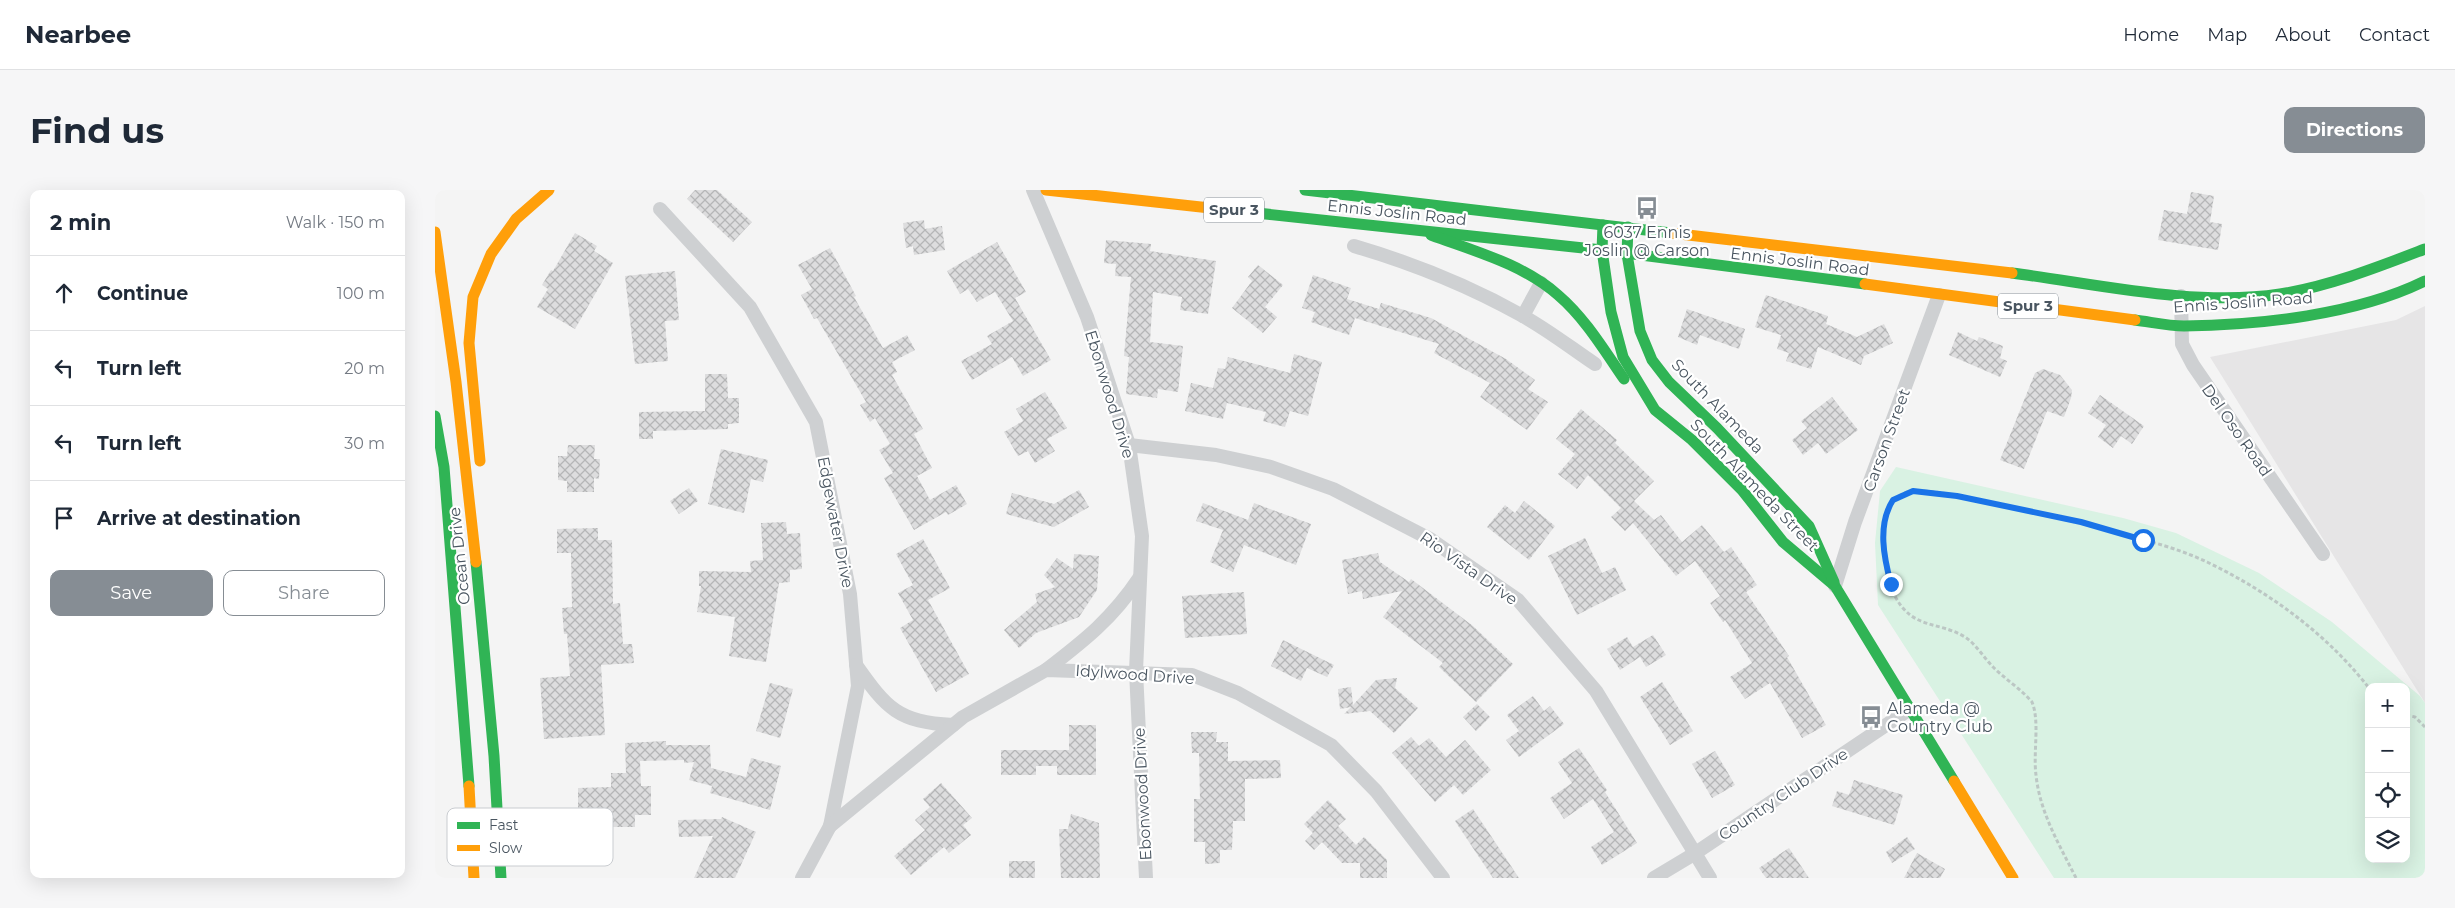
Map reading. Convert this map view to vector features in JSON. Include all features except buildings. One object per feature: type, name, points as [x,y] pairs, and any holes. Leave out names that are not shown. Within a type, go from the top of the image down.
[{"type":"main road","points":[[482,475],[469,343],[473,298],[491,254],[516,219],[549,190]]},
{"type":"main road","name":"Ennis Joslin Road","points":[[1046,190],[1602,250],[2183,326],[2306,318],[2405,291],[2425,281]]},
{"type":"main road","name":"Ennis Joslin Road","points":[[1305,190],[1990,270],[2207,299],[2279,294],[2345,279],[2425,249]]},
{"type":"main road","name":"South Alameda Street","points":[[1603,225],[1602,250],[1611,312],[1623,357],[1655,410],[1692,440],[1742,490],[1783,542],[1835,586],[2013,878]]},
{"type":"main road","name":"South Alameda","points":[[1628,227],[1627,254],[1640,331],[1652,360],[1669,382],[1723,434],[1809,526],[1835,586]]},
{"type":"main road","name":"Ocean Drive","points":[[435,232],[462,424],[465,578],[484,808]]},
{"type":"main road","points":[[1422,232],[1514,267],[1541,283],[1571,307],[1604,350],[1629,388],[1655,410]]},
{"type":"main road","name":"Ocean Drive","points":[[435,416],[465,578],[487,683],[480,742],[484,808]]},
{"type":"main road","points":[[485,540],[492,648],[487,683]]},
{"type":"street","name":"Ebonwood Drive","points":[[1033,190],[1087,317],[1129,445],[1142,536],[1136,671],[1146,878]]},
{"type":"street","name":"Edgewater Drive","points":[[660,209],[750,308],[816,422],[850,594],[858,686],[830,826],[802,878]]},
{"type":"street","points":[[1354,246],[1390,256],[1457,284],[1523,316],[1595,364]]},
{"type":"street","points":[[1523,316],[1541,283]]},
{"type":"street","name":"Carson Street","points":[[1835,586],[1855,522],[1939,294]]},
{"type":"street","name":"Del Oso Road","points":[[2181,296],[2182,344],[2193,365],[2323,554]]},
{"type":"street","name":"Rio Vista Drive","points":[[1129,445],[1216,456],[1253,463],[1271,467],[1333,489],[1430,539],[1518,600],[1596,691],[1709,878]]},
{"type":"street","points":[[830,826],[963,717],[1046,670],[1095,632],[1122,605],[1140,577]]},
{"type":"street","points":[[856,664],[877,694],[904,717],[926,724],[953,725]]},
{"type":"street","name":"Idylwood Drive","points":[[1046,670],[1136,671],[1192,675],[1238,693],[1331,745],[1376,791],[1443,878]]},
{"type":"street","name":"Country Club Drive","points":[[1654,878],[1694,854],[1911,709]]},
{"type":"path","points":[[2075,878],[2055,838],[2040,799],[2035,773],[2035,714],[2032,702],[1965,637],[1915,619],[1901,606],[1895,596],[1885,561],[1883,539],[1889,506],[1899,496],[1913,491],[1937,493],[2038,513],[2081,522],[2193,556],[2253,586],[2303,622],[2340,653],[2365,683]]},
{"type":"path","points":[[2410,716],[2415,717],[2425,727]]},
{"type":"shaded area","points":[[2425,306],[2425,703],[2210,357],[2396,320]]},
{"type":"green space","points":[[1896,467],[2123,518],[2176,533],[2259,573],[2332,622],[2405,683],[2365,683],[2365,863],[2410,863],[2410,688],[2425,703],[2425,878],[2054,878],[1878,605],[1875,543],[1880,491]]},
{"type":"traffic: fast","points":[[1305,190],[1671,233]]},
{"type":"traffic: fast","points":[[1210,208],[1602,250],[1865,284]]},
{"type":"traffic: fast","points":[[1603,225],[1602,250],[1611,312],[1623,357],[1655,410],[1692,440],[1742,490],[1783,542],[1835,586],[1954,781]]},
{"type":"traffic: fast","points":[[1628,227],[1627,254],[1640,331],[1652,360],[1669,382],[1717,428],[1809,526],[1834,582]]},
{"type":"traffic: fast","points":[[1431,235],[1497,259],[1544,284],[1577,314],[1624,379]]},
{"type":"traffic: fast","points":[[2012,273],[2180,296],[2248,297],[2299,291],[2354,275],[2425,249]]},
{"type":"traffic: fast","points":[[2135,320],[2184,326],[2244,323],[2307,316],[2369,302],[2398,293],[2425,281]]},
{"type":"traffic: fast","points":[[435,416],[444,467],[469,786]]},
{"type":"traffic: fast","points":[[476,562],[497,808]]},
{"type":"traffic: fast","points":[[500,866],[501,878]]},
{"type":"traffic: slow","points":[[480,461],[469,343],[473,297],[491,254],[516,219],[549,190]]},
{"type":"traffic: slow","points":[[1046,190],[1210,208]]},
{"type":"traffic: slow","points":[[435,232],[456,382],[476,562]]},
{"type":"traffic: slow","points":[[1671,233],[2012,273]]},
{"type":"traffic: slow","points":[[1865,284],[2135,320]]},
{"type":"traffic: slow","points":[[1954,781],[2013,878]]},
{"type":"traffic: slow","points":[[469,786],[470,808]]},
{"type":"traffic: slow","points":[[473,866],[474,878]]},
{"type":"place","name":"6037 Ennis Joslin @ Carson","points":[[1647,208]]},
{"type":"place","name":"Alameda @ Country Club","points":[[1871,717]]},
{"type":"route","points":[[1891,584],[1885,561],[1883,539],[1889,506],[1899,496],[1913,491],[1957,496],[2081,522],[2143,540]]}]
